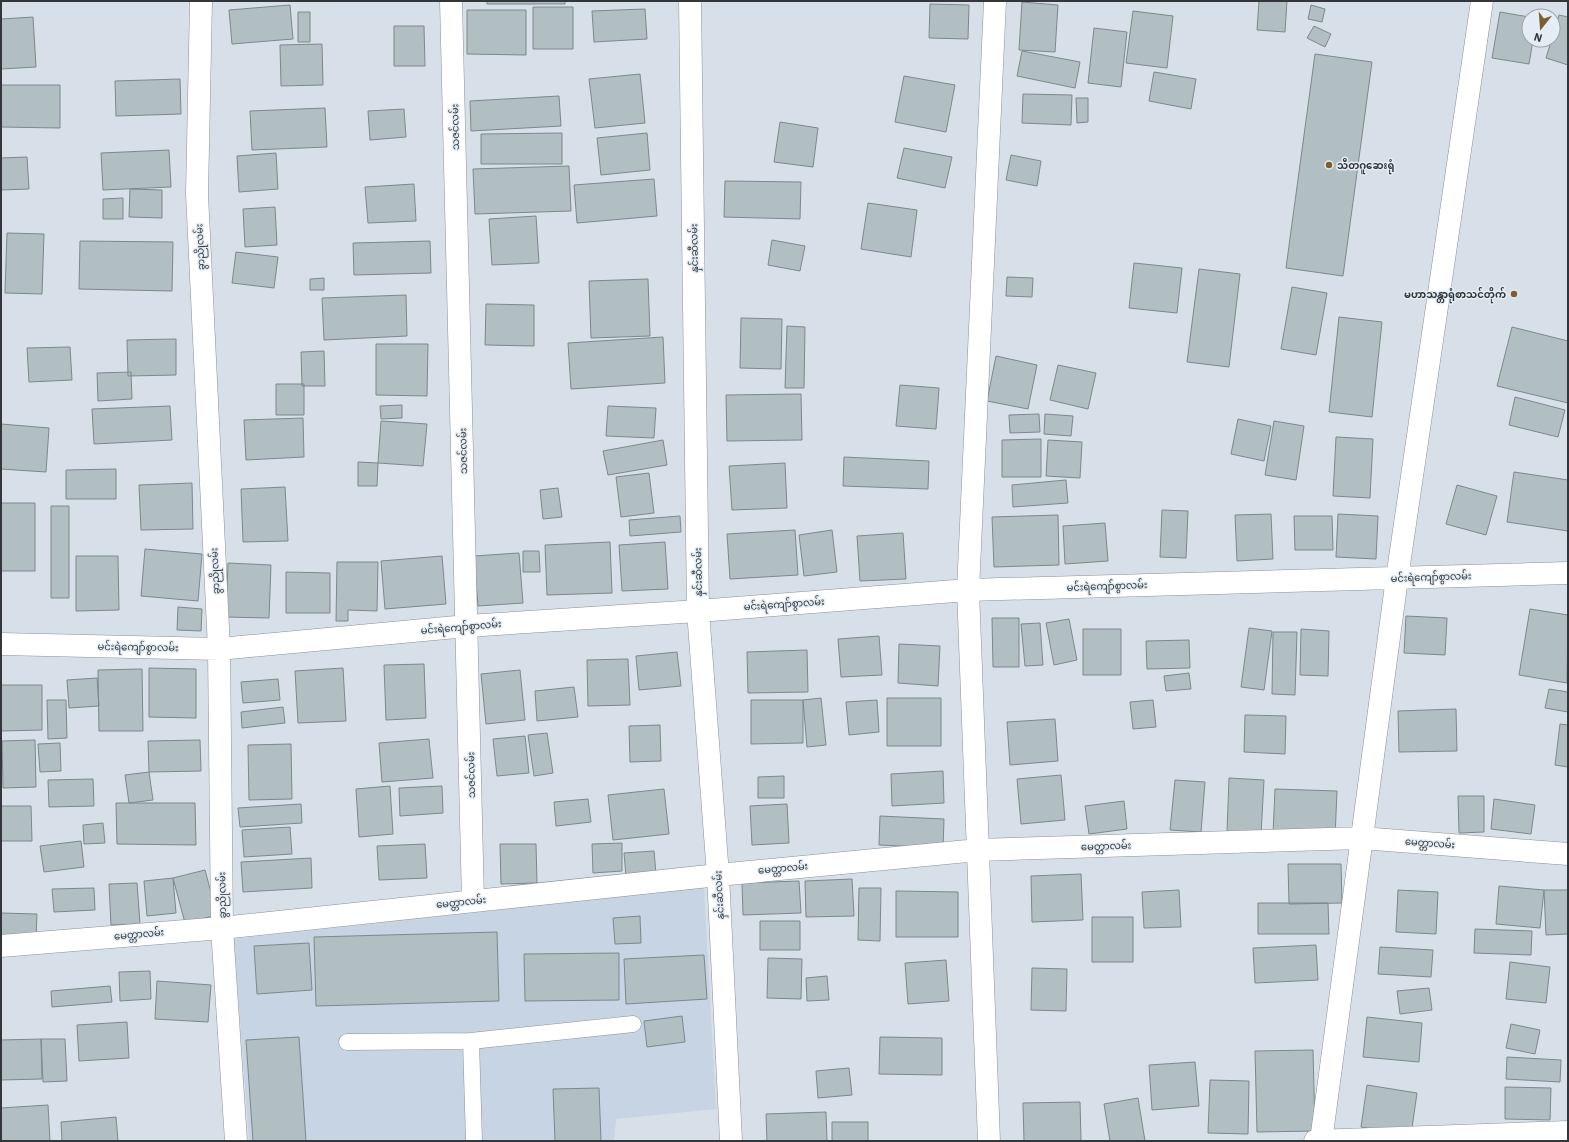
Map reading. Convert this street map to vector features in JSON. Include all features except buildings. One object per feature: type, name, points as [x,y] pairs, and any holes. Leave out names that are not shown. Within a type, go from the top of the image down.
[{"type":"street","name":"ခွာညိုလမ်း","points":[[200,1],[197,194],[219,649],[222,928],[236,1141]]},
{"type":"street","name":"သဇင်လမ်း","points":[[452,1],[473,901]]},
{"type":"street","name":"နှင်းဆီလမ်း","points":[[690,1],[698,611],[718,875],[731,1141]]},
{"type":"street","points":[[989,1141],[968,590],[995,1]]},
{"type":"street","points":[[1321,1141],[1396,578],[1482,1]]},
{"type":"street","name":"မင်းရဲကျော်စွာလမ်း","points":[[1,644],[219,649],[467,626],[698,611],[968,590],[1568,573]]},
{"type":"street","name":"မေတ္တာလမ်း","points":[[1,946],[222,928],[718,875],[978,850],[1362,838],[1568,854]]},
{"type":"street","points":[[1315,1141],[1568,1132]]},
{"type":"lane","points":[[347,1042],[470,1041],[633,1024]]},
{"type":"lane","points":[[470,1041],[474,1141]]},
{"type":"shaded area","points":[[704,887],[716,1109],[616,1119],[614,1141],[249,1141],[234,939]]},
{"type":"place","name":"သီတဂူဆေးရုံ","points":[[1329,165]]},
{"type":"place","name":"မဟာသန္တာရုံစာသင်တိုက်","points":[[1514,294]]}]
